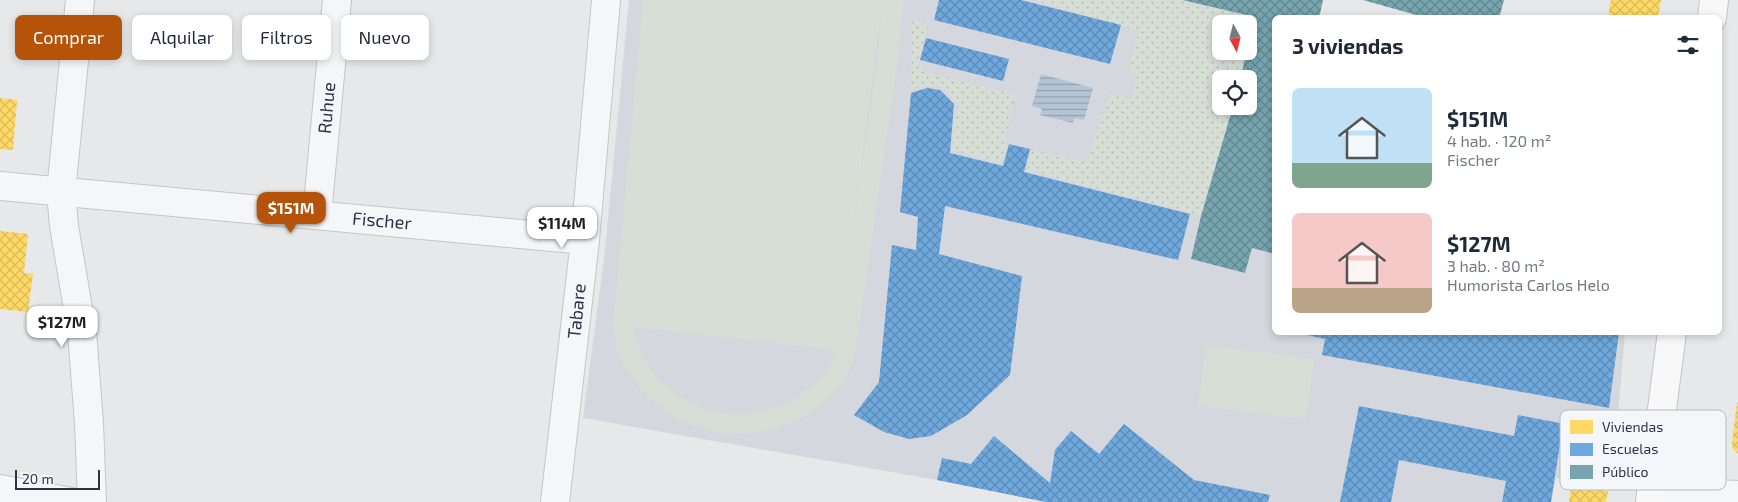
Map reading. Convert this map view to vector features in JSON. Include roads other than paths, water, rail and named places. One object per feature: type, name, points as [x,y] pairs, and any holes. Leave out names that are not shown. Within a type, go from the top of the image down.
[{"type":"main road","points":[[1712,15],[1714,0]]},
{"type":"main road","points":[[1662,410],[1672,335]]},
{"type":"street","points":[[80,0],[62,192],[64,226],[82,332],[92,502]]},
{"type":"street","name":"Ruhue","points":[[317,215],[337,0]]},
{"type":"street","name":"Tabare","points":[[555,502],[585,240],[606,0]]},
{"type":"street","name":"Fischer","points":[[0,186],[585,240]]},
{"type":"street","points":[[0,490],[71,502]]},
{"type":"street","points":[[1651,497],[1738,495]]},
{"type":"water","points":[[1041,74],[1093,88],[1084,120],[1074,118],[1073,123],[1040,115],[1042,109],[1032,106]]}]
